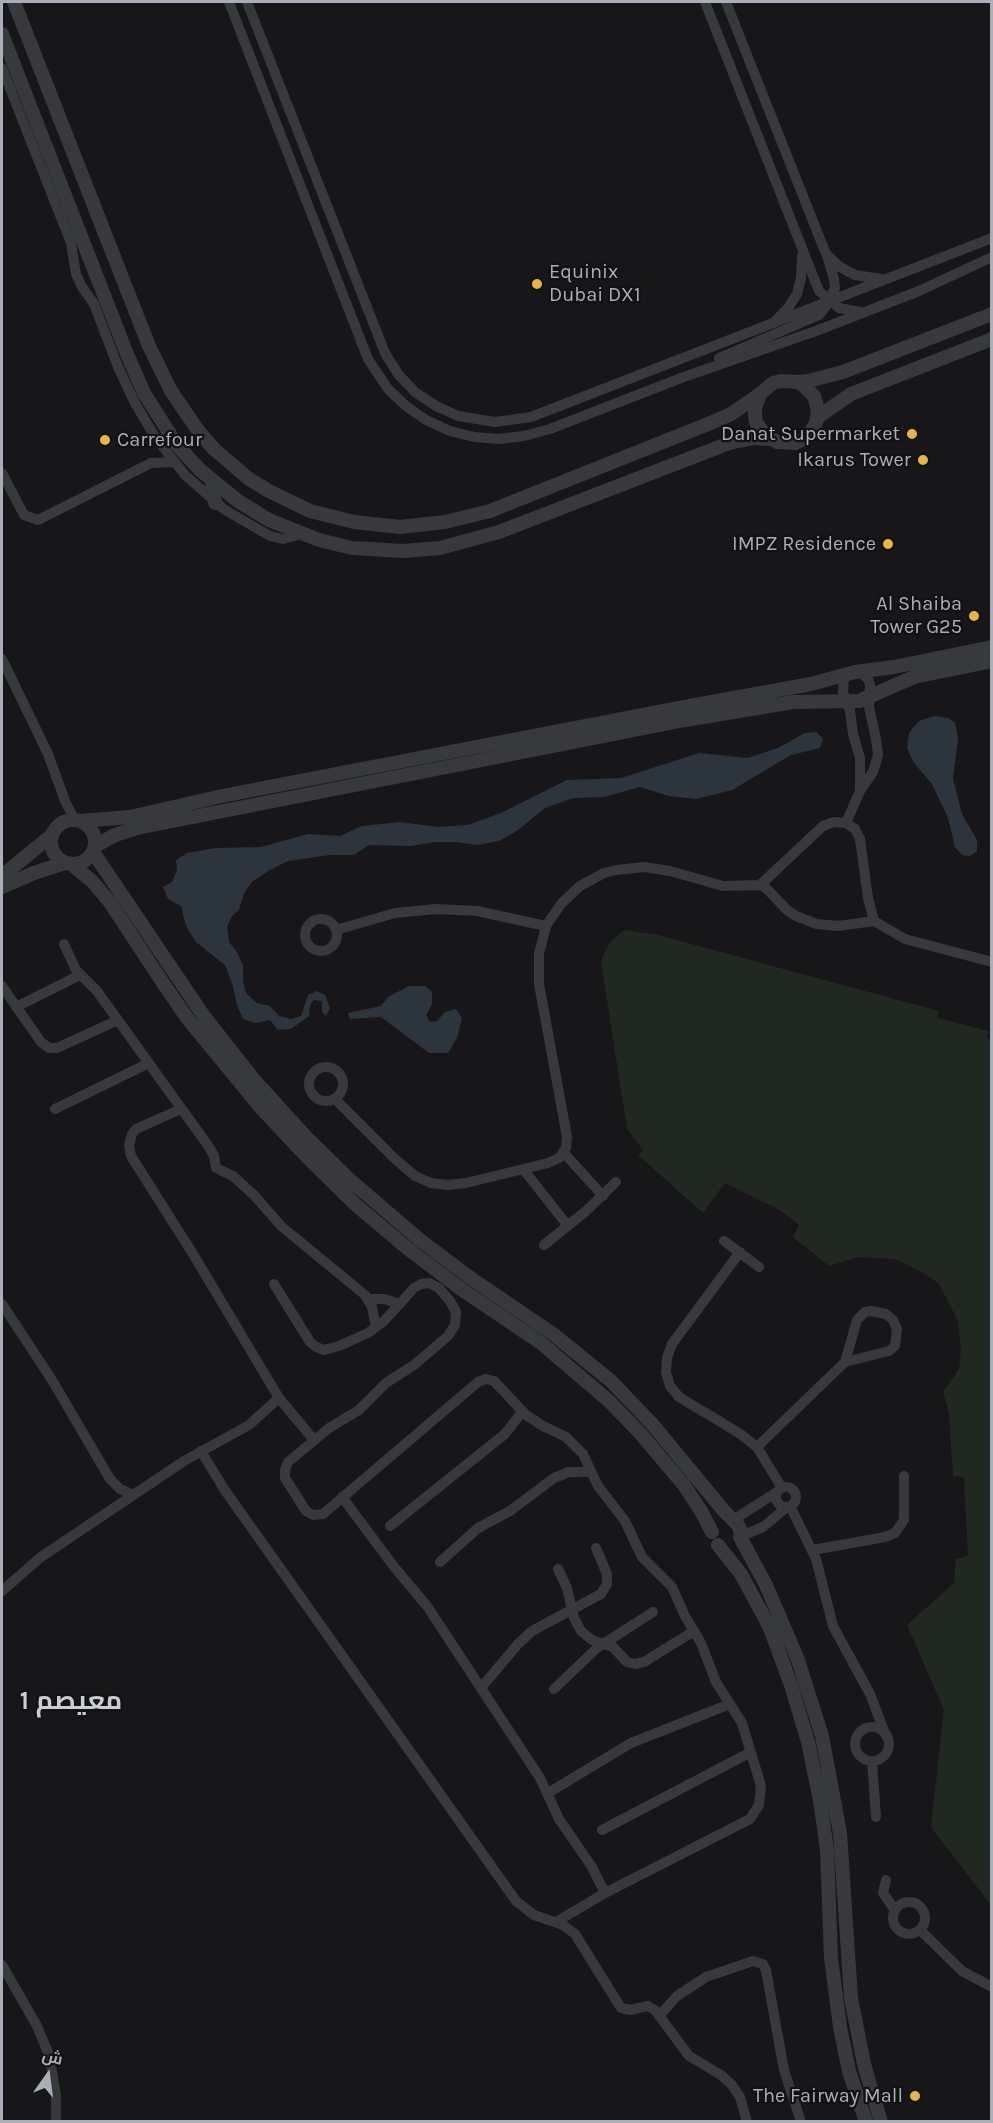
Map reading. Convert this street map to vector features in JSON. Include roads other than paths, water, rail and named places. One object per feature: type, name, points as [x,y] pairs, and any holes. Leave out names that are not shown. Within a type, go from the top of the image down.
[{"type":"street","points":[[229,2],[363,348],[381,380],[406,406],[426,420],[462,434],[487,438],[512,438],[550,429],[681,378],[864,313],[992,257]]},
{"type":"street","points":[[247,2],[385,353],[406,384],[435,406],[458,416],[495,422],[518,420],[543,413],[992,238]]},
{"type":"street","points":[[705,2],[802,253],[819,291],[829,302],[844,310],[864,313]]},
{"type":"street","points":[[681,378],[760,339],[812,319],[823,311],[829,302],[835,282],[726,2]]},
{"type":"street","points":[[15,3],[149,346],[167,384],[184,412],[214,449],[249,479],[268,491],[310,511],[354,522],[400,526],[446,522],[490,511],[705,426],[731,414],[773,383],[798,382],[843,372],[992,314]]},
{"type":"street","points":[[2,34],[71,243],[76,274],[81,287],[93,304],[135,403],[174,462],[215,503],[270,536],[283,539],[302,534]]},
{"type":"street","points":[[2,68],[43,156],[130,364],[144,393],[177,445],[212,481],[253,511],[302,534],[336,545],[369,550],[420,551],[440,548],[499,532],[732,442],[754,438],[786,444],[795,442],[810,433],[818,417],[814,396],[798,382]]},
{"type":"street","points":[[770,326],[788,308],[797,294],[801,278],[802,253]]},
{"type":"street","points":[[826,254],[840,267],[855,275],[885,279]]},
{"type":"street","points":[[818,417],[851,394],[992,339]]},
{"type":"street","points":[[760,394],[755,408],[756,422],[769,439]]},
{"type":"street","points":[[151,463],[158,441]]},
{"type":"street","points":[[2,473],[24,515],[38,520],[151,463],[174,462]]},
{"type":"street","points":[[212,481],[215,503]]},
{"type":"street","points":[[2,876],[52,835],[58,825],[69,820],[130,817],[269,787],[811,684],[844,675],[992,647]]},
{"type":"street","points":[[2,659],[48,754],[65,801],[78,821],[93,831],[94,849],[107,874],[203,1015],[244,1068],[301,1131],[350,1180],[420,1240],[553,1334],[611,1381],[653,1425],[738,1524],[740,1536],[766,1585],[791,1642],[822,1736],[840,1833],[851,1998],[862,2056],[881,2121]]},
{"type":"street","points":[[2,887],[34,873],[84,861],[94,849],[115,835],[149,825],[685,720],[793,702],[859,702],[914,677],[992,661]]},
{"type":"street","points":[[846,823],[860,790],[869,779],[876,764],[876,739],[869,707],[870,685],[860,672]]},
{"type":"street","points":[[844,675],[843,686],[860,764],[860,790]]},
{"type":"street","points":[[857,743],[866,748],[873,745],[876,739]]},
{"type":"street","points":[[760,885],[818,829],[828,823],[846,823],[855,829],[861,839],[873,921]]},
{"type":"street","points":[[52,835],[53,852],[60,860],[92,880],[194,1026],[262,1109],[356,1205],[407,1248],[541,1343],[609,1401],[640,1433],[684,1485],[715,1538],[745,1579],[770,1628],[791,1685],[808,1742],[827,1850],[831,1958],[840,2027],[849,2072],[866,2121]]},
{"type":"street","points":[[107,874],[107,849],[115,835]]},
{"type":"street","points":[[335,1099],[380,1146],[423,1180],[440,1184],[457,1184],[554,1161],[564,1153],[567,1137],[539,984],[539,954],[546,926],[561,904],[580,886],[604,873],[617,870],[644,867],[670,871],[723,886],[760,885],[766,888],[787,910],[806,921],[838,926],[873,921],[905,939],[992,962]]},
{"type":"street","points":[[336,930],[395,913],[436,909],[477,911],[546,926]]},
{"type":"street","points":[[64,944],[80,975],[94,988],[118,1020],[212,1152],[216,1168],[233,1176],[254,1195],[281,1226],[360,1291],[368,1299],[375,1314],[376,1327]]},
{"type":"street","points":[[16,1007],[80,975]]},
{"type":"street","points":[[2,986],[43,1044],[53,1048],[118,1020]]},
{"type":"street","points":[[55,1109],[149,1063]]},
{"type":"street","points":[[181,1109],[136,1129],[130,1139],[129,1150],[279,1398],[314,1440]]},
{"type":"street","points":[[564,1153],[603,1196]]},
{"type":"street","points":[[523,1169],[568,1226]]},
{"type":"street","points":[[544,1245],[603,1196],[616,1182]]},
{"type":"street","points":[[724,1241],[759,1267]]},
{"type":"street","points":[[740,1252],[672,1344],[666,1358],[666,1372],[670,1386],[679,1397],[730,1427],[757,1447],[779,1490],[777,1501],[781,1505],[789,1506]]},
{"type":"street","points":[[274,1284],[310,1342],[324,1350],[339,1346],[376,1327],[417,1286],[425,1283],[433,1285],[453,1304],[456,1312],[455,1325],[448,1336],[420,1360],[386,1383],[359,1410],[335,1424],[288,1462],[285,1470],[286,1482],[306,1511],[313,1515],[323,1514],[482,1380],[490,1379],[497,1383],[522,1412],[573,1442],[583,1454],[603,1495],[625,1521],[642,1557],[672,1587],[705,1652],[716,1682],[742,1723],[761,1793],[759,1805],[750,1819],[605,1893],[556,1922]]},
{"type":"street","points":[[368,1299],[384,1299],[400,1304]]},
{"type":"street","points":[[2,1304],[52,1380],[110,1479],[120,1489],[133,1495]]},
{"type":"street","points":[[757,1447],[845,1362],[892,1349],[897,1342],[897,1329],[890,1316],[876,1311],[865,1312],[861,1315],[857,1320],[845,1362]]},
{"type":"street","points":[[2,1591],[41,1557],[201,1451],[249,1425],[279,1398]]},
{"type":"street","points":[[390,1526],[505,1434],[522,1412]]},
{"type":"street","points":[[201,1451],[224,1489],[512,1895],[521,1906],[534,1915],[569,1929],[579,1940],[621,2008],[630,2010],[648,2006],[655,2010],[689,2056],[721,2075],[732,2085],[740,2097],[747,2121]]},
{"type":"street","points":[[440,1562],[478,1528],[510,1511],[554,1478],[570,1472],[591,1472]]},
{"type":"street","points":[[813,1550],[885,1537],[895,1533],[904,1520],[904,1476]]},
{"type":"street","points":[[789,1488],[795,1493],[795,1500],[789,1506],[761,1523],[755,1530],[740,1536],[734,1545],[729,1547],[715,1538],[716,1522],[726,1518],[732,1519],[779,1490],[789,1488]]},
{"type":"street","points":[[342,1497],[394,1568],[420,1596],[540,1778],[559,1818],[592,1868],[605,1893]]},
{"type":"street","points":[[761,1502],[770,1507],[772,1518]]},
{"type":"street","points":[[789,1506],[813,1550],[833,1626],[875,1706],[886,1736],[889,1745],[882,1758],[872,1761],[859,1755],[855,1745],[861,1732],[870,1728],[879,1729],[886,1736]]},
{"type":"street","points":[[481,1688],[525,1637],[540,1626],[597,1597],[607,1584],[607,1574],[596,1548]]},
{"type":"street","points":[[558,1569],[567,1588],[571,1610],[581,1631],[592,1640],[614,1647],[627,1662],[640,1663],[694,1631]]},
{"type":"street","points":[[554,1689],[603,1643],[653,1612]]},
{"type":"street","points":[[548,1793],[631,1743],[730,1704]]},
{"type":"street","points":[[870,1728],[875,1706]]},
{"type":"street","points":[[602,1830],[751,1752]]},
{"type":"street","points":[[872,1761],[876,1817]]},
{"type":"street","points":[[885,1880],[883,1893],[895,1910],[894,1923],[899,1930],[907,1934],[920,1930]]},
{"type":"street","points":[[895,1910],[906,1903],[919,1906],[925,1918],[920,1930]]},
{"type":"street","points":[[920,1930],[962,1971],[992,1987]]},
{"type":"street","points":[[659,2016],[677,1996],[697,1982],[714,1973],[753,1961],[760,1962],[766,1970],[780,2050],[801,2121]]},
{"type":"street","points":[[2,1965],[37,2026],[49,2055],[55,2082],[56,2121]]},
{"type":"place","name":"Equinix Dubai DX1","points":[[537,284]]},
{"type":"place","name":"Danat Supermarket","points":[[912,434]]},
{"type":"place","name":"Carrefour","points":[[105,440]]},
{"type":"place","name":"Ikarus Tower","points":[[923,460]]},
{"type":"place","name":"IMPZ Residence","points":[[888,544]]},
{"type":"place","name":"Al Shaiba Tower G25","points":[[974,616]]},
{"type":"place","name":"The Fairway Mall","points":[[915,2096]]},
{"type":"district","name":"معيصم 1","points":[[71,1702]]}]
